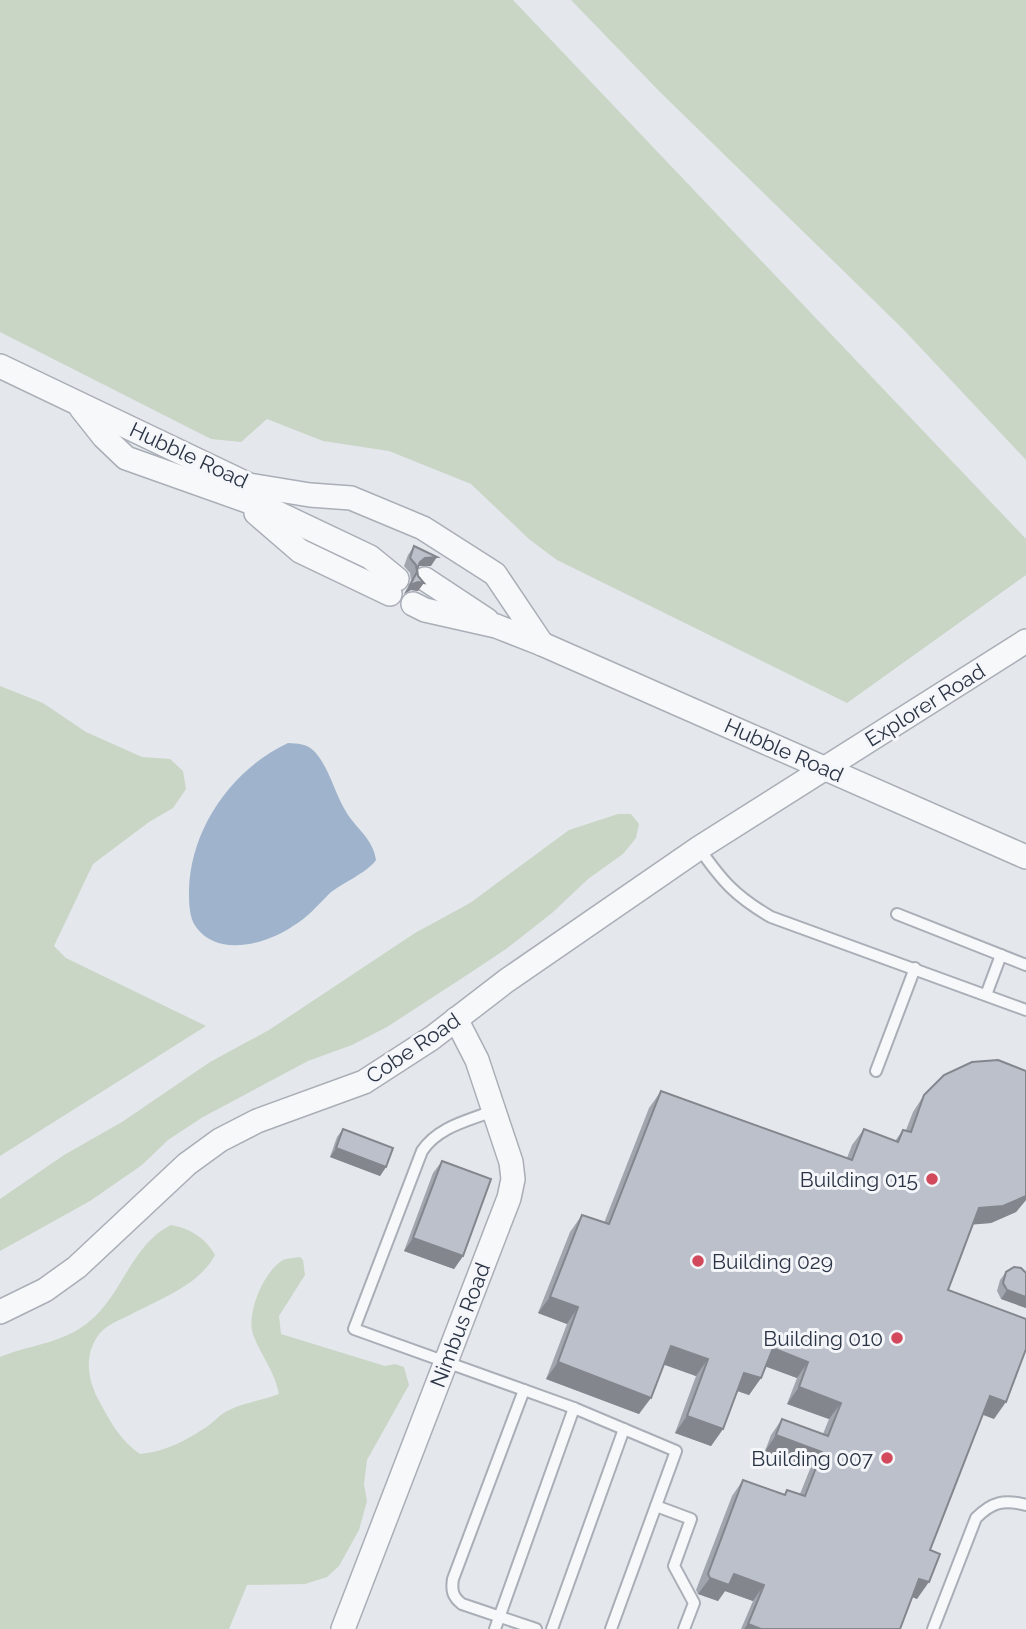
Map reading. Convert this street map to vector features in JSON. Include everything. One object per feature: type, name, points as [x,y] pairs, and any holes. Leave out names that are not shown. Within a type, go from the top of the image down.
[{"type":"street","name":"Hubble Road","points":[[0,366],[249,485],[351,498],[423,528],[495,574],[542,644]]},
{"type":"street","name":"Hubble Road","points":[[76,403],[104,437],[127,458],[267,509],[370,556],[397,581],[300,551],[276,528],[237,499]]},
{"type":"street","name":"Hubble Road","points":[[496,626],[471,608],[419,591],[425,610],[496,626],[542,644],[1026,857]]},
{"type":"street","name":"Explorer Road","points":[[824,769],[1026,641]]},
{"type":"street","name":"Cobe Road","points":[[0,1312],[45,1290],[77,1267],[187,1164],[220,1140],[257,1121],[364,1082],[432,1038],[506,981],[699,848],[824,769]]},
{"type":"street","name":"Nimbus Road","points":[[349,1627],[509,1198],[513,1179],[511,1162],[477,1060],[456,1019]]},
{"type":"lane","points":[[699,848],[720,878],[744,901],[771,916],[1026,1010]]},
{"type":"lane","points":[[897,915],[1026,965]]},
{"type":"lane","points":[[986,995],[1001,956]]},
{"type":"lane","points":[[876,1071],[915,968]]},
{"type":"lane","points":[[493,1111],[433,1136],[422,1151],[354,1329],[574,1408],[676,1451],[611,1629]]},
{"type":"lane","points":[[524,1390],[453,1579],[452,1589],[455,1599],[497,1623],[536,1629]]},
{"type":"lane","points":[[497,1623],[574,1408]]},
{"type":"lane","points":[[552,1629],[624,1429]]},
{"type":"lane","points":[[933,1629],[976,1518],[989,1506],[1006,1502],[1026,1506]]},
{"type":"lane","points":[[656,1506],[691,1519],[674,1566],[694,1603],[684,1629]]},
{"type":"green space","points":[[0,0],[513,0],[1026,539],[1026,575],[847,703],[557,560],[530,540],[471,484],[389,451],[323,441],[267,419],[241,442],[211,439],[0,332]]},
{"type":"green space","points":[[571,0],[1026,0],[1026,460],[902,328],[659,91]]},
{"type":"green space","points":[[0,686],[43,703],[86,732],[142,757],[170,759],[183,771],[186,789],[173,808],[149,822],[93,864],[54,946],[66,958],[206,1026],[0,1156]]},
{"type":"green space","points":[[618,814],[631,814],[639,824],[636,838],[623,854],[588,879],[552,913],[506,949],[387,1027],[352,1045],[308,1061],[203,1117],[168,1140],[142,1165],[90,1201],[0,1251],[0,1199],[64,1155],[122,1122],[210,1062],[269,1030],[415,933],[470,903],[569,830]]},
{"type":"green space","points":[[171,1225],[196,1235],[215,1255],[208,1266],[188,1284],[110,1325],[95,1341],[89,1357],[90,1374],[94,1391],[111,1422],[140,1454],[149,1453],[182,1441],[233,1408],[279,1394],[274,1377],[253,1334],[252,1315],[258,1293],[269,1273],[283,1260],[300,1257],[305,1275],[279,1316],[281,1334],[385,1366],[395,1364],[404,1367],[409,1385],[367,1460],[364,1484],[367,1501],[359,1530],[339,1566],[327,1577],[305,1584],[247,1585],[229,1629],[0,1629],[0,1357],[59,1339],[81,1328],[102,1309],[147,1244]]},
{"type":"water","points":[[288,743],[302,744],[319,757],[345,810],[368,839],[376,860],[329,894],[303,919],[282,932],[243,945],[217,942],[205,937],[196,927],[191,915],[189,891],[197,845],[206,824],[232,785],[249,768]]},
{"type":"building","points":[[414,546],[437,557],[425,558],[420,562],[418,576],[424,583],[410,585],[417,572],[416,565],[410,558]]},
{"type":"building","points":[[998,1060],[1026,1071],[1026,1196],[1003,1206],[979,1208],[948,1290],[1026,1319],[1026,1349],[1006,1402],[990,1396],[930,1550],[940,1554],[929,1582],[919,1579],[900,1629],[761,1629],[748,1624],[764,1585],[734,1574],[729,1585],[710,1578],[708,1574],[743,1480],[785,1495],[787,1490],[805,1496],[822,1452],[776,1435],[782,1419],[828,1436],[841,1403],[799,1387],[808,1362],[773,1348],[761,1378],[744,1373],[723,1429],[687,1416],[708,1359],[671,1346],[651,1398],[558,1362],[578,1307],[550,1297],[582,1215],[609,1224],[661,1091],[852,1160],[864,1129],[898,1142],[903,1130],[911,1132],[924,1095],[944,1075],[972,1062]]},
{"type":"building","points":[[343,1129],[393,1148],[386,1167],[336,1148]]},
{"type":"building","points":[[442,1161],[491,1179],[463,1256],[413,1238]]},
{"type":"building","points":[[1014,1267],[1021,1268],[1026,1273],[1026,1297],[1007,1290],[1003,1283],[1006,1272]]},
{"type":"place","name":"Building 015","points":[[932,1179]]},
{"type":"place","name":"Building 029","points":[[698,1261]]},
{"type":"place","name":"Building 010","points":[[897,1338]]},
{"type":"place","name":"Building 007","points":[[887,1458]]}]
